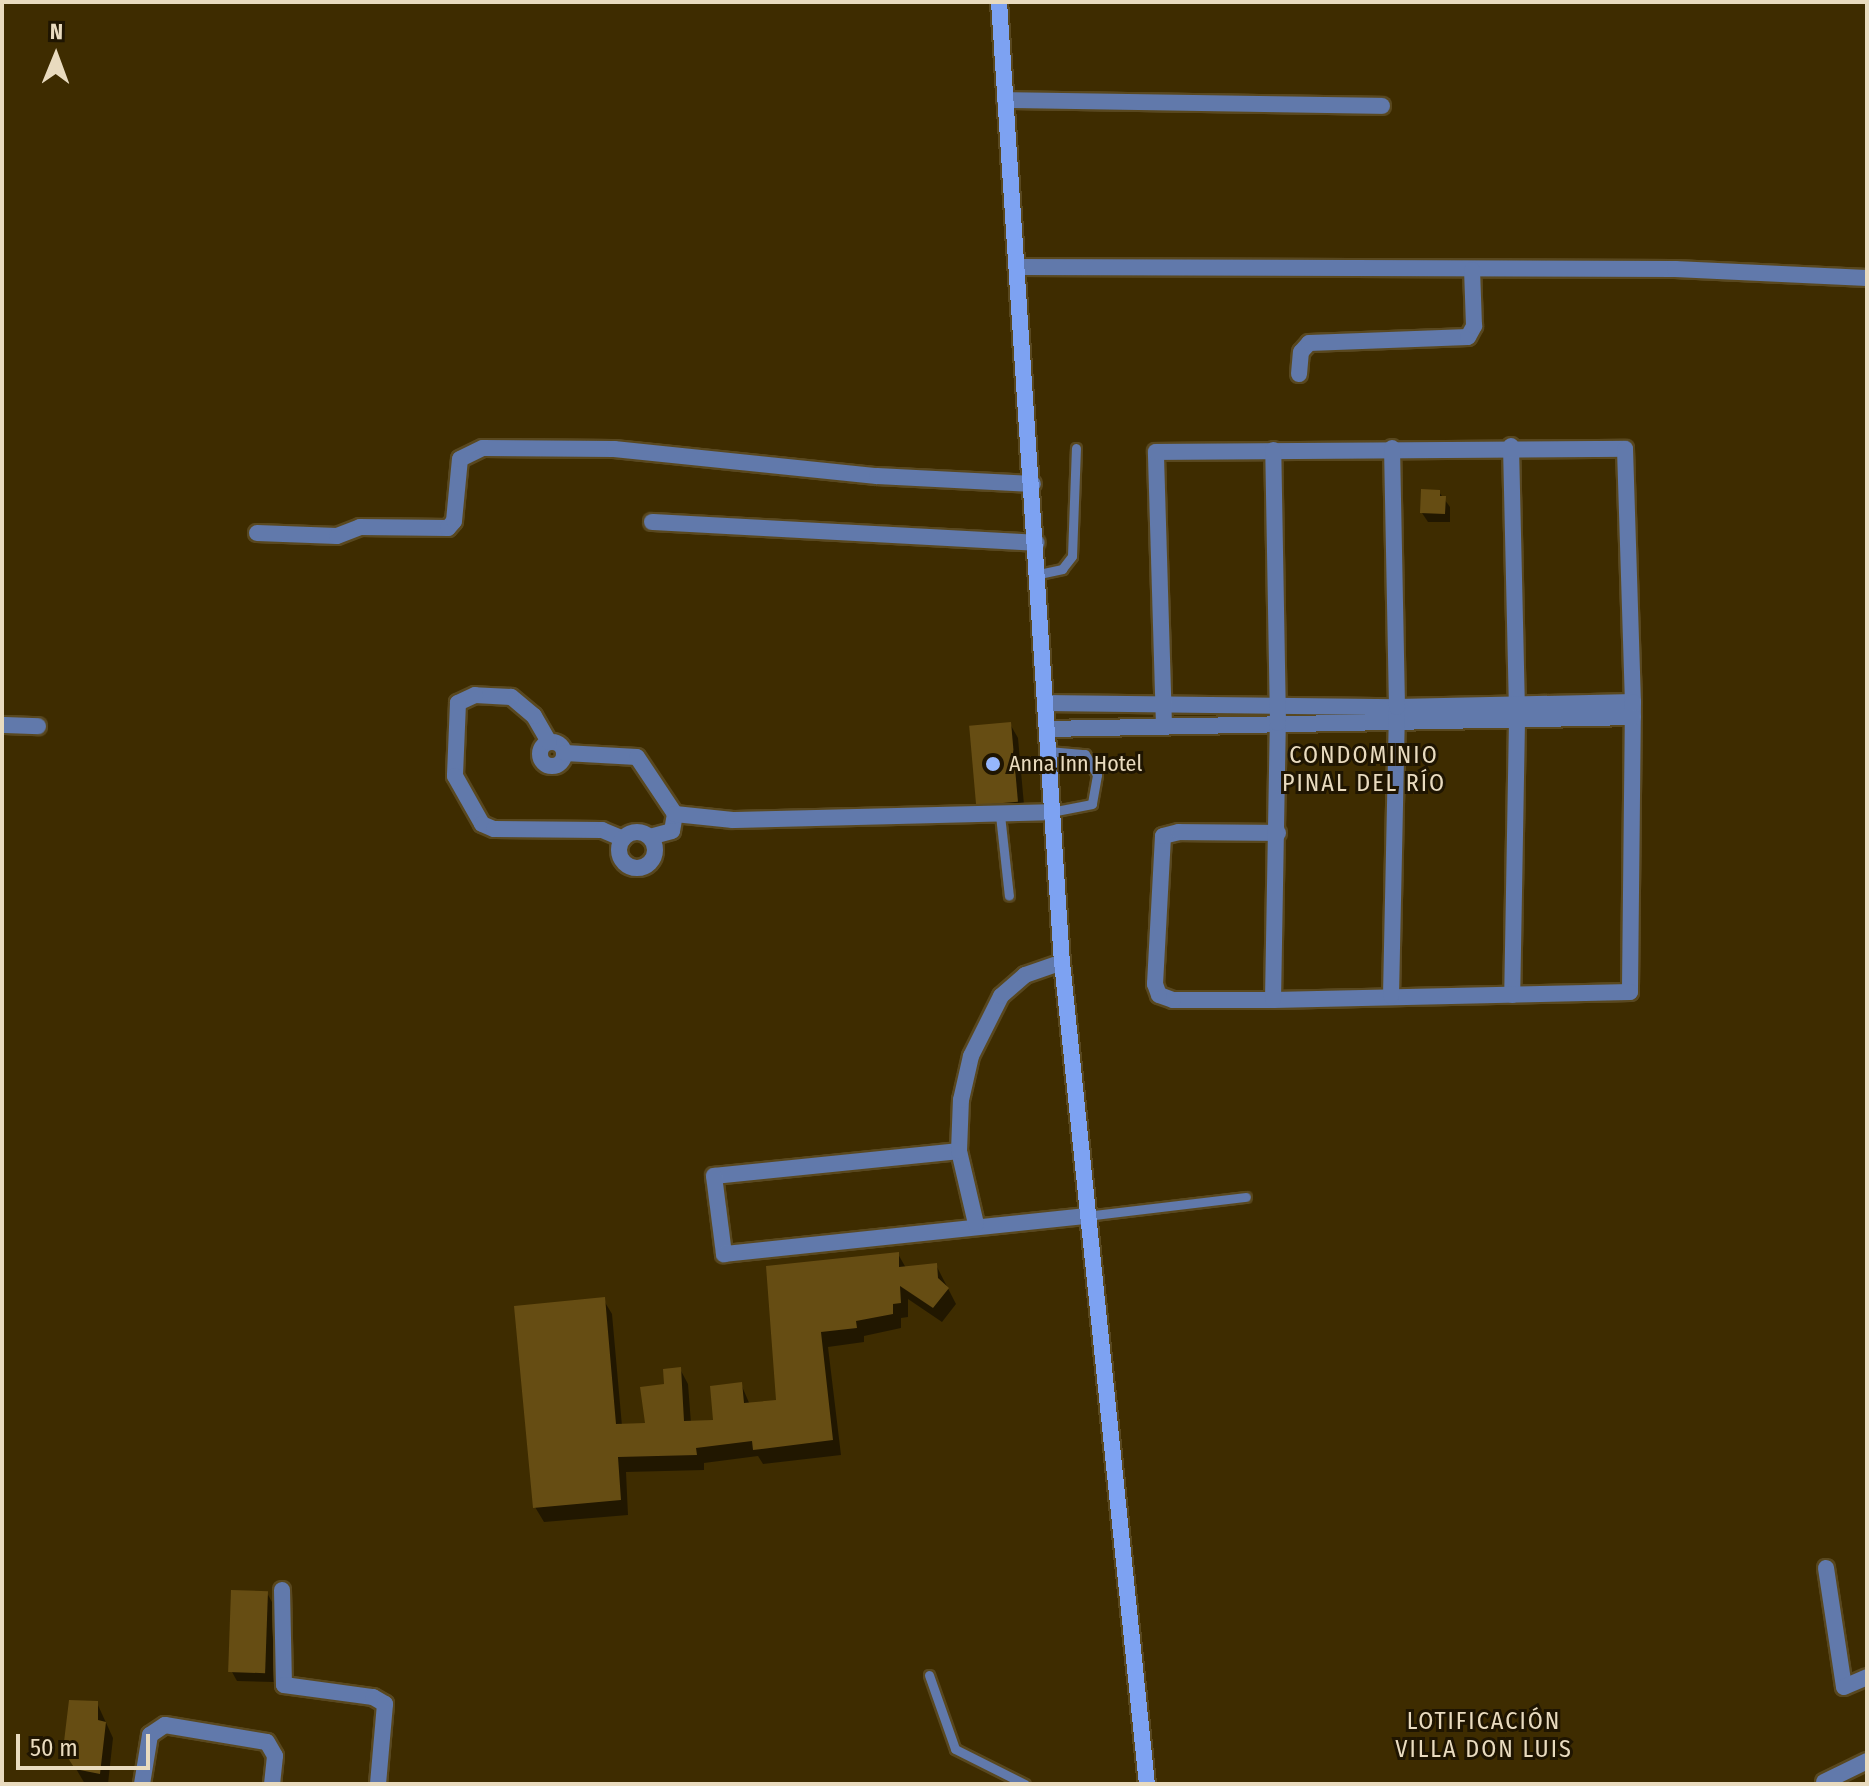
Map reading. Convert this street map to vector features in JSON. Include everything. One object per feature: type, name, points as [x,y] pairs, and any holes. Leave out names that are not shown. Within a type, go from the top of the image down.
[{"type":"main road","points":[[999,2],[1039,574],[1062,962],[1147,1784]]},
{"type":"street","points":[[1005,100],[1382,106]]},
{"type":"street","points":[[1017,267],[1675,269],[1867,278]]},
{"type":"street","points":[[1299,374],[1301,352],[1309,343],[1468,337],[1474,326],[1472,270]]},
{"type":"street","points":[[1511,446],[1517,712],[1512,995]]},
{"type":"street","points":[[1164,726],[1156,452],[1511,446],[1618,446],[1627,451],[1633,710],[1630,992],[1273,1000],[1165,999],[1156,990],[1155,969],[1163,836],[1179,832],[1278,833]]},
{"type":"street","points":[[257,533],[337,536],[360,527],[448,528],[454,517],[460,459],[483,448],[627,450],[825,472],[1033,484]]},
{"type":"street","points":[[1391,996],[1397,715],[1392,448]]},
{"type":"street","points":[[1273,450],[1278,715],[1273,1000]]},
{"type":"street","points":[[652,522],[1036,543]]},
{"type":"street","points":[[623,839],[602,830],[502,830],[482,824],[455,776],[458,703],[475,695],[511,697],[534,716],[549,742],[541,749],[545,764],[560,764],[565,753],[634,754],[675,814],[672,831],[650,837],[633,833],[623,839],[619,856],[637,869],[649,865],[655,854],[650,837]]},
{"type":"street","points":[[1045,703],[1278,715],[1633,710]]},
{"type":"street","points":[[1096,704],[1096,730]]},
{"type":"street","points":[[1047,729],[1164,726],[1278,715]]},
{"type":"street","points":[[2,725],[38,726]]},
{"type":"street","points":[[675,814],[733,820],[1051,812]]},
{"type":"street","points":[[976,1224],[959,1151],[965,1078],[989,1014],[1025,975],[1062,962]]},
{"type":"street","points":[[959,1151],[714,1176],[724,1254],[976,1224],[1086,1216]]},
{"type":"street","points":[[1826,1568],[1844,1687],[1867,1677]]},
{"type":"street","points":[[282,1590],[284,1685],[373,1697],[385,1704],[378,1784]]},
{"type":"street","points":[[142,1784],[150,1735],[165,1725],[267,1742],[275,1756],[272,1784]]},
{"type":"street","points":[[1824,1782],[1867,1761]]},
{"type":"lane","points":[[1039,574],[1062,569],[1072,556],[1076,448]]},
{"type":"lane","points":[[1048,751],[1085,754],[1097,775],[1092,804],[1051,812]]},
{"type":"lane","points":[[1000,815],[1009,896]]},
{"type":"lane","points":[[1086,1216],[1246,1197]]},
{"type":"lane","points":[[929,1675],[955,1749],[1025,1784]]},
{"type":"building","points":[[1421,489],[1440,490],[1440,496],[1446,496],[1445,514],[1420,513]]},
{"type":"building","name":"Anna Inn Hotel","points":[[1011,722],[1018,802],[976,805],[969,726]]},
{"type":"building","points":[[899,1252],[899,1267],[937,1263],[938,1278],[949,1288],[933,1308],[900,1286],[901,1303],[893,1304],[893,1314],[856,1321],[857,1328],[821,1332],[833,1440],[753,1450],[752,1441],[696,1448],[697,1455],[618,1457],[621,1500],[533,1508],[514,1306],[605,1297],[616,1424],[645,1423],[640,1387],[664,1384],[663,1369],[681,1367],[684,1421],[713,1420],[710,1386],[742,1382],[744,1403],[776,1400],[766,1266]]},
{"type":"building","points":[[231,1590],[268,1591],[265,1673],[228,1672]]},
{"type":"building","points":[[69,1700],[98,1701],[98,1720],[106,1722],[100,1774],[75,1769],[63,1750]]},
{"type":"place","name":"Anna Inn Hotel","points":[[993,764]]},
{"type":"district","name":"CONDOMINIO PINAL DEL RÍO","points":[[1364,770]]},
{"type":"district","name":"LOTIFICACIÓN VILLA DON LUIS","points":[[1484,1736]]}]
